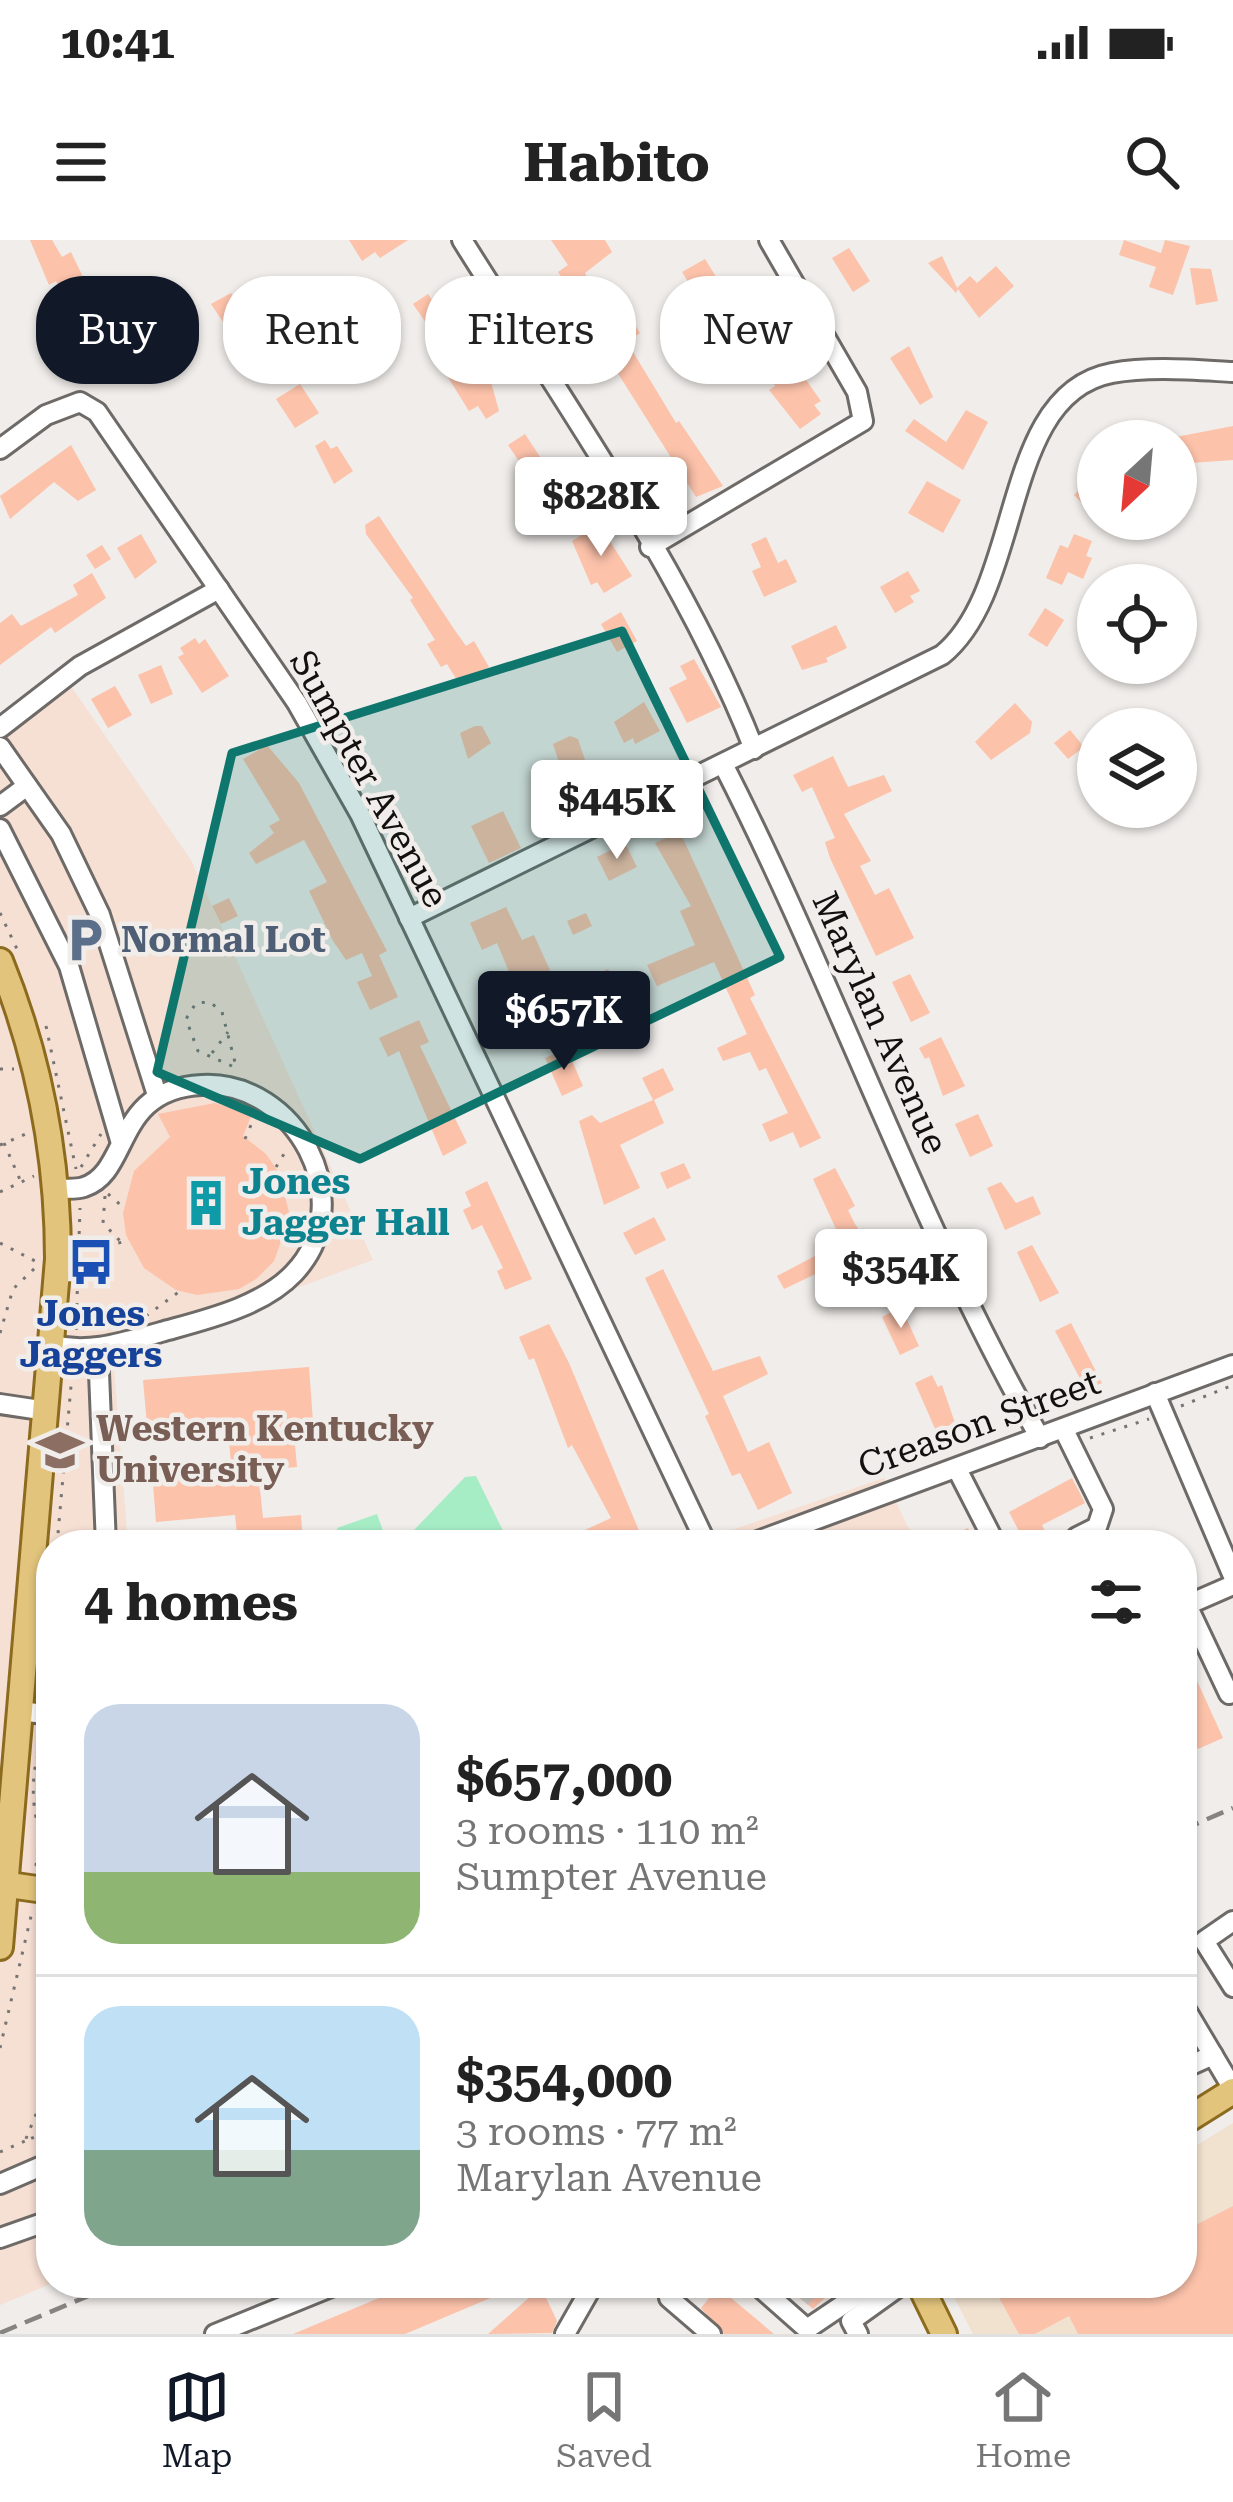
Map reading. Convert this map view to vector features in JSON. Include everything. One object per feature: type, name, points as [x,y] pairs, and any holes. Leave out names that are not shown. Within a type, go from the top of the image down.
[{"type":"main road","points":[[0,961],[42,1092],[56,1180],[64,1348],[47,1411],[37,1530]]},
{"type":"main road","points":[[0,1947],[36,1538]]},
{"type":"main road","points":[[4,1885],[36,1889]]},
{"type":"main road","points":[[1197,2113],[1233,2090]]},
{"type":"main road","points":[[926,2298],[944,2334]]},
{"type":"street","points":[[462,240],[650,547],[720,672],[754,749]]},
{"type":"street","points":[[650,547],[863,421],[857,392],[770,240]]},
{"type":"street","points":[[410,918],[942,655],[963,636],[998,568],[1034,442],[1066,400],[1109,373],[1233,371]]},
{"type":"street","name":"Sumpter Avenue","points":[[0,448],[46,415],[79,402],[97,412],[312,728],[410,918],[699,1530]]},
{"type":"street","points":[[0,728],[80,666],[219,589]]},
{"type":"street","points":[[0,747],[61,834],[100,915],[157,1095]]},
{"type":"street","name":"Marylan Avenue","points":[[723,764],[966,1296],[1040,1438]]},
{"type":"street","points":[[0,806],[27,786]]},
{"type":"street","points":[[0,829],[69,966],[110,1137]]},
{"type":"street","points":[[56,1180],[84,1187],[96,1180],[110,1137],[157,1095],[215,1084],[262,1100],[295,1123],[317,1183],[317,1230],[296,1272],[245,1305],[98,1348],[64,1348]]},
{"type":"street","points":[[98,1348],[105,1530]]},
{"type":"street","name":"Creason Street","points":[[788,1530],[1233,1365]]},
{"type":"street","points":[[1155,1394],[1233,1580],[1197,1600]]},
{"type":"street","points":[[0,1404],[47,1411]]},
{"type":"street","points":[[1064,1430],[1103,1509],[1092,1530]]},
{"type":"street","points":[[957,1469],[989,1530]]},
{"type":"street","points":[[1197,1626],[1229,1694],[1233,1693]]},
{"type":"street","points":[[21,1711],[36,1713]]},
{"type":"street","points":[[1233,1921],[1204,1941],[1233,1987]]},
{"type":"street","points":[[1197,2028],[1233,2090]]},
{"type":"street","points":[[1197,2062],[1213,2055]]},
{"type":"street","points":[[0,2184],[36,2168]]},
{"type":"street","points":[[0,2238],[36,2225]]},
{"type":"street","points":[[215,2334],[304,2298]]},
{"type":"street","points":[[565,2334],[585,2298]]},
{"type":"street","points":[[669,2298],[711,2334]]},
{"type":"street","points":[[786,2298],[795,2306],[803,2332],[849,2298]]},
{"type":"street","points":[[834,2334],[855,2328],[888,2298]]},
{"type":"path","points":[[232,1066],[235,1049],[229,1030],[214,1004],[200,1001],[190,1009],[191,1038],[199,1054],[246,1076]]},
{"type":"path","points":[[211,1056],[229,1030]]},
{"type":"path","points":[[0,1069],[16,1070],[10,1050]]},
{"type":"path","points":[[245,1139],[262,1100]]},
{"type":"path","points":[[21,1182],[2,1144],[29,1132]]},
{"type":"path","points":[[1,1189],[21,1182],[56,1180],[110,1137]]},
{"type":"path","points":[[58,1530],[64,1348],[81,1251],[125,1242],[103,1223],[103,1188],[122,1207]]},
{"type":"path","points":[[0,1333],[13,1289],[39,1263],[38,1242]]},
{"type":"path","points":[[0,1243],[39,1263]]},
{"type":"path","points":[[36,1789],[36,1820]]},
{"type":"path","points":[[0,2048],[32,1921]]},
{"type":"path","points":[[25,2141],[36,2114]]},
{"type":"path","points":[[0,2152],[36,2136]]},
{"type":"highlighted area","points":[[622,631],[780,957],[360,1159],[157,1072],[232,753]]},
{"type":"shaded area","name":"Western Kentucky University","points":[[68,682],[191,860],[373,1260],[113,1355],[127,1530],[36,1530],[36,2290],[0,2305],[0,737]]},
{"type":"shaded area","points":[[884,1478],[910,1530],[732,1530]]},
{"type":"shaded area","points":[[1233,2123],[1233,2334],[973,2334],[955,2298],[1197,2298],[1197,2145]]},
{"type":"green space","points":[[476,1476],[503,1530],[414,1530],[465,1477]]},
{"type":"green space","points":[[377,1514],[383,1530],[338,1530]]},
{"type":"building","points":[[30,240],[52,240],[62,257],[71,252],[83,276],[45,276]]},
{"type":"building","points":[[349,240],[408,240],[380,258],[375,252],[362,261]]},
{"type":"building","points":[[551,240],[605,240],[612,252],[586,276],[561,276],[558,272],[568,265]]},
{"type":"building","points":[[1124,240],[1161,253],[1165,240],[1190,246],[1173,295],[1149,287],[1156,267],[1119,255]]},
{"type":"building","points":[[849,248],[870,281],[853,292],[832,258]]},
{"type":"building","points":[[942,256],[957,288],[970,276],[977,283],[996,266],[1014,286],[979,318],[958,289],[956,293],[928,263]]},
{"type":"building","points":[[705,259],[716,276],[684,276],[682,272]]},
{"type":"building","points":[[1190,268],[1211,269],[1218,301],[1196,305]]},
{"type":"building","points":[[425,296],[425,321],[413,304]]},
{"type":"building","points":[[223,297],[223,322],[211,304]]},
{"type":"building","points":[[909,346],[933,397],[920,405],[890,358]]},
{"type":"building","points":[[636,357],[676,423],[679,421],[723,486],[696,497],[625,384],[636,384]]},
{"type":"building","points":[[300,384],[319,413],[295,428],[276,399]]},
{"type":"building","points":[[452,384],[492,384],[499,411],[486,419],[478,406],[469,411]]},
{"type":"building","points":[[809,384],[821,401],[814,405],[821,414],[800,429],[769,390]]},
{"type":"building","points":[[966,410],[988,422],[963,470],[905,431],[914,419],[946,442]]},
{"type":"building","points":[[1233,426],[1233,460],[1197,463],[1197,433]]},
{"type":"building","points":[[525,434],[550,472],[534,483],[508,445]]},
{"type":"building","points":[[325,440],[331,449],[337,446],[353,471],[334,484],[315,446]]},
{"type":"building","points":[[71,445],[96,490],[78,501],[54,482],[10,519],[0,496]]},
{"type":"building","points":[[927,481],[961,500],[943,533],[908,513]]},
{"type":"building","points":[[379,516],[466,646],[474,641],[489,667],[460,685],[447,664],[441,667],[427,644],[435,640],[413,598],[366,534],[365,525]]},
{"type":"building","points":[[599,524],[632,576],[604,593],[597,582],[591,585],[572,541]]},
{"type":"building","points":[[141,534],[157,562],[135,579],[117,548]]},
{"type":"building","points":[[1074,534],[1077,540],[1092,541],[1086,556],[1092,558],[1089,564],[1077,564],[1077,576],[1068,572],[1062,585],[1046,578],[1060,545],[1068,548]]},
{"type":"building","points":[[766,537],[778,563],[786,559],[797,582],[764,597],[752,571],[761,567],[751,544]]},
{"type":"building","points":[[102,545],[111,559],[95,569],[86,555]]},
{"type":"building","points":[[908,571],[920,591],[910,596],[914,602],[895,613],[880,587]]},
{"type":"building","points":[[92,573],[106,598],[55,633],[51,627],[0,665],[0,623],[12,614],[21,626],[78,595],[73,585]]},
{"type":"building","points":[[1045,608],[1064,620],[1047,647],[1028,635]]},
{"type":"building","points":[[621,612],[637,641],[617,652],[601,624]]},
{"type":"building","points":[[836,625],[847,648],[826,658],[828,662],[802,670],[791,646]]},
{"type":"building","points":[[195,638],[199,644],[205,639],[229,676],[202,693],[178,657],[184,654],[180,648]]},
{"type":"building","points":[[694,659],[721,707],[687,723],[669,688],[687,679],[680,666]]},
{"type":"building","points":[[161,665],[173,694],[151,704],[138,675]]},
{"type":"building","points":[[115,686],[132,715],[108,728],[91,699]]},
{"type":"building","points":[[644,702],[660,731],[635,744],[633,738],[624,743],[614,722]]},
{"type":"building","points":[[1015,703],[1032,722],[1030,733],[991,760],[975,742]]},
{"type":"building","points":[[482,726],[491,743],[468,759],[460,733]]},
{"type":"building","points":[[1070,730],[1077,738],[1077,752],[1068,759],[1054,743]]},
{"type":"building","points":[[570,736],[578,739],[586,763],[563,775],[553,744]]},
{"type":"building","points":[[267,745],[299,783],[387,951],[379,955],[398,997],[370,1010],[357,982],[372,976],[362,953],[346,960],[333,941],[309,891],[327,882],[304,840],[256,864],[249,853],[274,833],[269,826],[280,820],[243,759]]},
{"type":"building","points":[[833,756],[848,787],[884,775],[892,791],[844,814],[871,861],[860,866],[875,895],[889,888],[914,938],[876,956],[830,858],[825,842],[835,838],[812,787],[802,792],[793,775]]},
{"type":"building","points":[[503,811],[521,848],[489,863],[471,826]]},
{"type":"building","points":[[680,832],[755,995],[750,998],[821,1138],[800,1148],[793,1132],[770,1142],[762,1124],[788,1113],[766,1068],[759,1071],[750,1052],[723,1061],[717,1048],[747,1034],[714,962],[657,986],[647,965],[695,945],[680,911],[691,906],[655,843]]},
{"type":"building","points":[[625,843],[637,867],[609,881],[597,857]]},
{"type":"building","points":[[229,898],[238,916],[221,924],[212,906]]},
{"type":"building","points":[[506,907],[522,940],[534,935],[553,977],[536,985],[556,1025],[536,1036],[497,943],[482,950],[470,923]]},
{"type":"building","points":[[586,913],[592,926],[573,935],[567,921]]},
{"type":"building","points":[[608,969],[618,990],[593,1002],[583,981]]},
{"type":"building","points":[[910,974],[930,1013],[911,1022],[892,982]]},
{"type":"building","points":[[419,1020],[429,1042],[420,1046],[467,1143],[443,1156],[399,1051],[388,1057],[379,1038]]},
{"type":"building","points":[[941,1037],[965,1086],[943,1096],[929,1057],[925,1059],[919,1048]]},
{"type":"building","points":[[561,1051],[564,1059],[570,1056],[583,1086],[562,1096],[545,1058]]},
{"type":"building","points":[[663,1068],[674,1090],[654,1100],[664,1123],[620,1145],[640,1188],[604,1205],[579,1121],[592,1115],[600,1123],[653,1100],[642,1078]]},
{"type":"building","name":"Jones Jagger Hall","points":[[215,1103],[252,1114],[243,1136],[266,1154],[279,1173],[290,1216],[274,1261],[256,1279],[239,1289],[197,1295],[176,1290],[144,1268],[126,1235],[123,1213],[134,1171],[170,1137],[158,1114]]},
{"type":"building","points":[[978,1114],[993,1146],[970,1157],[955,1124]]},
{"type":"building","points":[[684,1163],[691,1178],[667,1189],[660,1173]]},
{"type":"building","points":[[835,1168],[855,1206],[848,1210],[855,1224],[886,1270],[881,1272],[886,1281],[865,1292],[813,1179]]},
{"type":"building","points":[[487,1181],[532,1279],[505,1290],[497,1271],[503,1268],[482,1225],[472,1230],[463,1210],[471,1206],[465,1192]]},
{"type":"building","points":[[1001,1182],[1016,1203],[1033,1196],[1041,1214],[1005,1230],[987,1188]]},
{"type":"building","points":[[654,1217],[666,1240],[635,1255],[623,1233]]},
{"type":"building","points":[[1032,1245],[1059,1293],[1040,1302],[1017,1252]]},
{"type":"building","points":[[815,1256],[822,1271],[784,1289],[777,1276]]},
{"type":"building","points":[[663,1269],[713,1371],[760,1356],[768,1374],[723,1396],[748,1452],[769,1442],[792,1493],[758,1510],[740,1473],[732,1476],[705,1416],[709,1414],[645,1278]]},
{"type":"building","points":[[901,1307],[919,1346],[900,1355],[882,1317]]},
{"type":"building","points":[[1071,1323],[1102,1383],[1086,1390],[1055,1331]]},
{"type":"building","points":[[549,1324],[639,1530],[585,1530],[611,1518],[572,1445],[568,1448],[534,1358],[529,1360],[519,1337]]},
{"type":"building","points":[[309,1367],[313,1422],[293,1423],[297,1467],[258,1470],[263,1518],[301,1515],[302,1530],[236,1530],[235,1515],[156,1522],[152,1471],[231,1464],[228,1429],[148,1436],[143,1380]]},
{"type":"building","points":[[932,1375],[938,1387],[942,1385],[955,1423],[936,1431],[915,1383]]},
{"type":"building","points":[[1072,1478],[1085,1503],[1042,1525],[1044,1530],[1018,1530],[1009,1512]]},
{"type":"building","points":[[1197,1681],[1223,1738],[1197,1747]]},
{"type":"building","points":[[1233,2206],[1233,2334],[1078,2334],[1069,2316],[1035,2334],[1019,2334],[999,2298],[1197,2298],[1197,2224]]},
{"type":"building","points":[[379,2298],[490,2298],[405,2334],[293,2334]]},
{"type":"building","points":[[529,2298],[546,2298],[557,2321],[552,2333],[488,2334]]},
{"type":"building","points":[[709,2298],[731,2298],[774,2334],[724,2334],[701,2308]]},
{"type":"building","points":[[800,2298],[825,2298],[813,2309]]},
{"type":"railway","points":[[1197,1824],[1233,1808]]},
{"type":"railway","points":[[0,2333],[83,2298]]},
{"type":"place","name":"Normal Lot","points":[[85,940]]},
{"type":"place","name":"Jones Jagger Hall","points":[[206,1203]]},
{"type":"place","name":"Jones Jaggers","points":[[91,1262]]},
{"type":"place","name":"Western Kentucky University","points":[[60,1450]]}]
